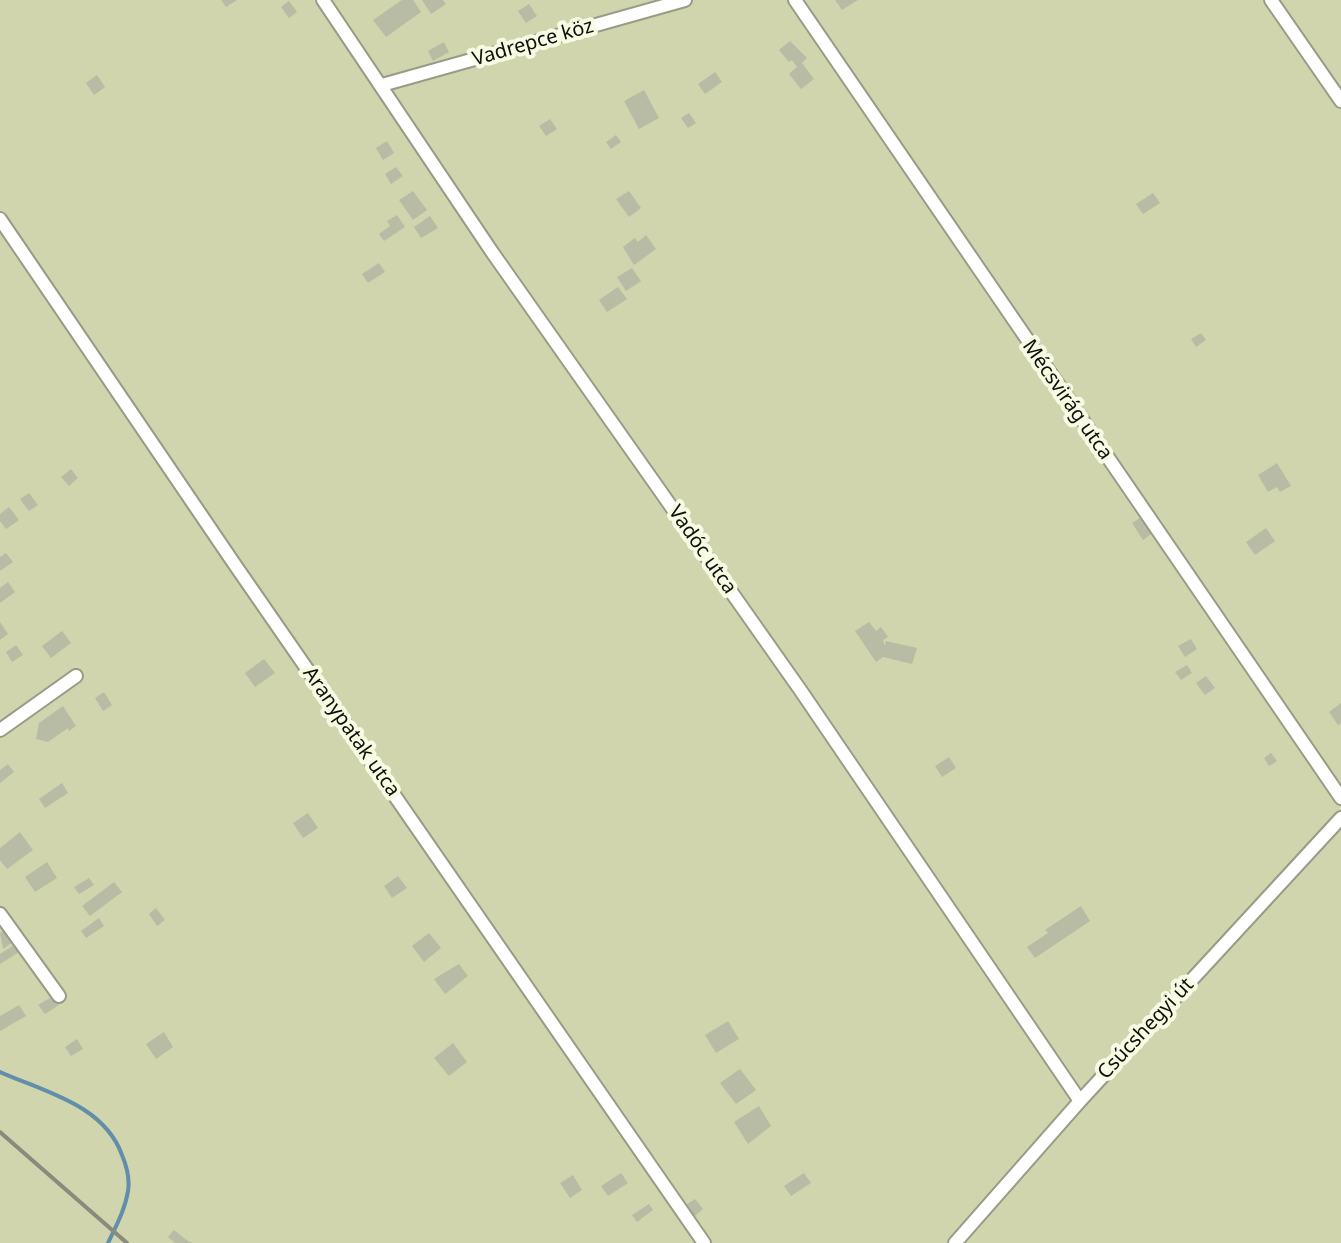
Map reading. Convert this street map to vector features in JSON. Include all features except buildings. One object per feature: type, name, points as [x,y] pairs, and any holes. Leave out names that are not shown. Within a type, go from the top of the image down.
[{"type":"street","name":"Vadóc utca","points":[[323,0],[492,252],[801,691],[1080,1101]]},
{"type":"street","name":"Vadrepce köz","points":[[382,85],[685,0]]},
{"type":"street","name":"Mécsvirág utca","points":[[795,0],[1341,798]]},
{"type":"street","points":[[1271,0],[1341,101]]},
{"type":"street","name":"Aranypatak utca","points":[[0,219],[704,1243]]},
{"type":"street","points":[[0,730],[76,676]]},
{"type":"street","name":"Csúcshegyi út","points":[[955,1243],[1080,1101],[1341,818]]},
{"type":"street","points":[[0,914],[59,996]]},
{"type":"green space","points":[[0,0],[1341,0],[1341,1243],[0,1243]]},
{"type":"waterway","points":[[0,1072],[71,1102],[102,1124],[113,1138],[122,1155],[129,1186],[108,1243]]},
{"type":"railway","points":[[0,1132],[127,1243]]}]
